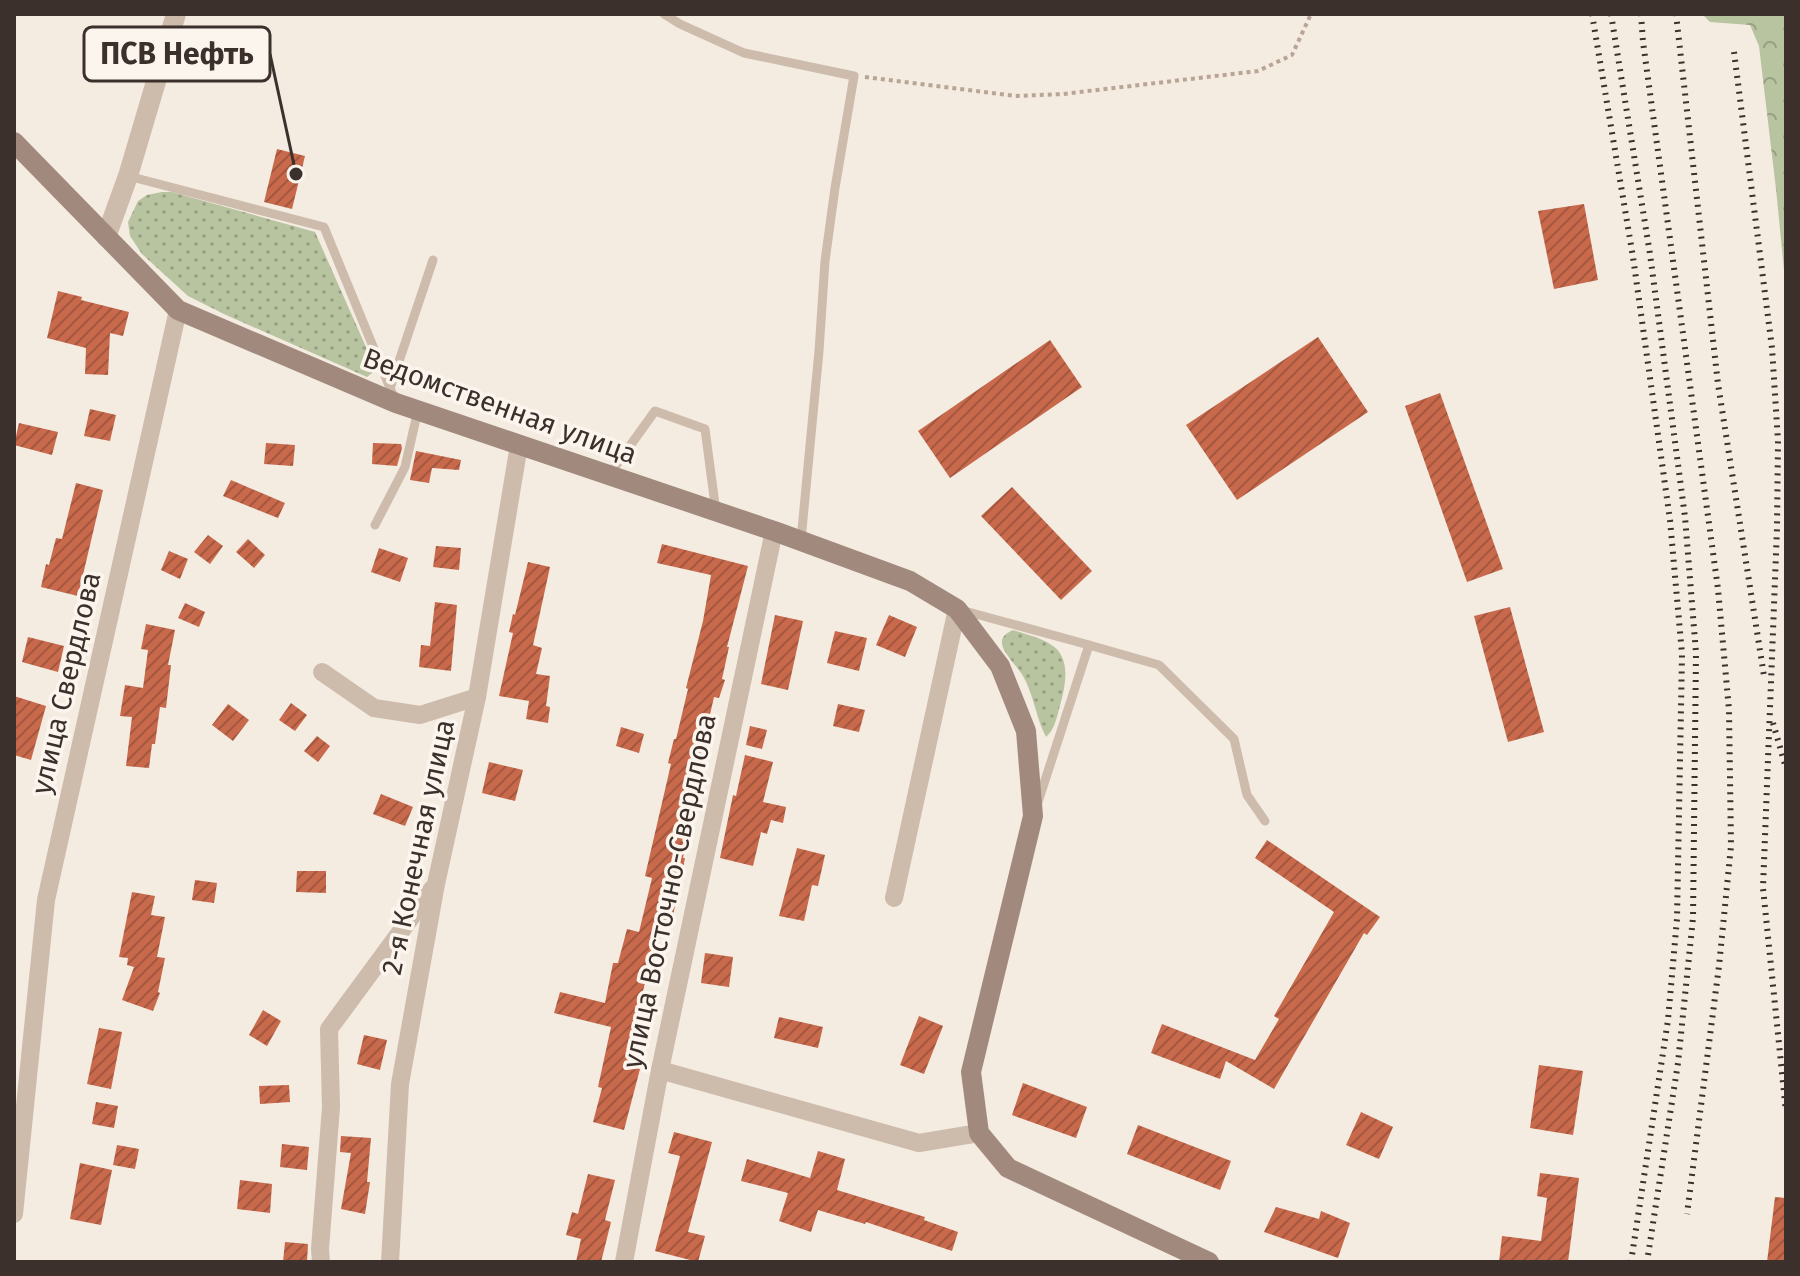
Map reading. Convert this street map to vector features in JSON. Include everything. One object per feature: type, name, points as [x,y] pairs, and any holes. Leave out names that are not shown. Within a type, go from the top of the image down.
[{"type":"main road","name":"Ведомственная улица","points":[[15,147],[178,310],[393,396],[418,410],[774,531],[910,581],[957,609],[1000,666],[1026,731],[1033,816],[971,1072],[979,1133]]},
{"type":"main road","points":[[979,1133],[1008,1168],[1209,1262]]},
{"type":"street","points":[[106,237],[128,176],[176,14]]},
{"type":"street","name":"улица Свердлова","points":[[14,1214],[46,900],[178,310]]},
{"type":"street","name":"2-я Конечная улица","points":[[390,1262],[400,1084],[436,884],[477,697],[519,445]]},
{"type":"street","name":"улица Восточно-Свердлова","points":[[624,1262],[660,1070],[774,531]]},
{"type":"street","points":[[894,898],[957,609]]},
{"type":"street","points":[[322,672],[374,708],[420,715],[477,697]]},
{"type":"street","points":[[321,1262],[331,1107],[329,1029],[436,884]]},
{"type":"street","points":[[660,1070],[919,1143],[979,1133]]},
{"type":"lane","points":[[664,14],[744,53],[854,76],[825,261],[801,541]]},
{"type":"lane","points":[[128,176],[324,227],[393,396]]},
{"type":"lane","points":[[393,396],[433,260]]},
{"type":"lane","points":[[375,525],[405,467],[418,410]]},
{"type":"lane","points":[[609,475],[655,411],[705,429],[716,512]]},
{"type":"lane","points":[[957,609],[1159,665],[1234,739],[1247,795],[1265,821]]},
{"type":"lane","points":[[1033,816],[1089,645]]},
{"type":"path","points":[[854,76],[1015,96],[1063,94],[1258,71],[1292,55],[1311,14]]},
{"type":"green space","points":[[1702,14],[1786,14],[1786,290],[1759,46],[1750,25],[1710,22]]},
{"type":"green space","points":[[172,192],[315,232],[374,365],[373,372],[367,377],[188,296],[142,254],[130,236],[128,222],[138,201],[147,195]]},
{"type":"green space","points":[[1013,630],[1050,644],[1057,649],[1064,663],[1063,695],[1054,725],[1046,737],[1027,683],[1003,648],[1003,637]]},
{"type":"building","points":[[277,149],[305,156],[292,209],[264,202]]},
{"type":"building","points":[[1584,204],[1598,280],[1554,289],[1538,211]]},
{"type":"building","points":[[58,291],[129,312],[123,336],[110,333],[108,375],[85,374],[86,348],[47,338]]},
{"type":"building","points":[[1318,337],[1368,412],[1237,500],[1186,425]]},
{"type":"building","points":[[1050,340],[1082,387],[950,478],[918,431]]},
{"type":"building","points":[[1440,393],[1503,569],[1467,582],[1405,406]]},
{"type":"building","points":[[90,409],[116,415],[110,441],[84,436]]},
{"type":"building","points":[[19,423],[58,432],[52,455],[14,445]]},
{"type":"building","points":[[266,443],[295,445],[293,466],[264,464]]},
{"type":"building","points":[[373,443],[401,444],[397,466],[372,464]]},
{"type":"building","points":[[416,451],[461,460],[459,470],[432,468],[429,483],[410,480]]},
{"type":"building","points":[[231,480],[285,503],[278,518],[223,496]]},
{"type":"building","points":[[76,483],[103,490],[78,596],[41,587],[56,538],[62,539]]},
{"type":"building","points":[[1012,487],[1092,571],[1061,600],[981,516]]},
{"type":"building","points":[[208,535],[223,546],[210,564],[194,552]]},
{"type":"building","points":[[248,539],[265,555],[254,568],[236,552]]},
{"type":"building","points":[[662,544],[748,566],[727,647],[722,679],[725,680],[719,698],[714,697],[703,745],[671,925],[663,923],[642,995],[648,996],[641,1033],[644,1034],[640,1069],[624,1130],[593,1122],[602,1088],[598,1087],[611,1027],[554,1013],[560,992],[605,1003],[613,963],[618,963],[627,929],[639,932],[652,878],[645,876],[711,575],[657,563]]},
{"type":"building","points":[[436,546],[461,548],[459,570],[433,567]]},
{"type":"building","points":[[379,548],[408,558],[400,582],[371,572]]},
{"type":"building","points":[[169,551],[188,559],[180,579],[161,570]]},
{"type":"building","points":[[528,562],[550,567],[533,645],[542,648],[536,674],[550,676],[546,706],[550,707],[548,723],[526,719],[529,701],[499,696],[513,633],[509,632]]},
{"type":"building","points":[[435,602],[457,605],[451,671],[419,667],[421,645],[430,646]]},
{"type":"building","points":[[185,603],[205,612],[199,627],[178,618]]},
{"type":"building","points":[[1510,607],[1544,732],[1508,742],[1474,616]]},
{"type":"building","points":[[775,615],[803,621],[788,690],[761,684]]},
{"type":"building","points":[[889,615],[917,627],[905,657],[876,645]]},
{"type":"building","points":[[146,624],[175,630],[168,665],[171,665],[166,708],[160,707],[149,768],[126,766],[132,717],[120,716],[125,685],[143,688],[148,650],[141,649]]},
{"type":"building","points":[[835,631],[867,638],[859,671],[827,663]]},
{"type":"building","points":[[28,637],[64,646],[58,672],[22,662]]},
{"type":"building","points":[[14,696],[46,706],[31,760],[14,755]]},
{"type":"building","points":[[291,703],[307,715],[295,731],[279,720]]},
{"type":"building","points":[[228,704],[249,720],[233,741],[212,725]]},
{"type":"building","points":[[838,704],[865,710],[859,732],[833,726]]},
{"type":"building","points":[[750,726],[767,730],[762,749],[746,745]]},
{"type":"building","points":[[621,727],[644,734],[639,753],[616,746]]},
{"type":"building","points":[[317,736],[330,746],[318,762],[304,751]]},
{"type":"building","points":[[745,755],[773,762],[763,802],[786,807],[783,823],[771,820],[767,834],[761,832],[753,866],[720,858]]},
{"type":"building","points":[[489,762],[523,770],[515,801],[482,793]]},
{"type":"building","points":[[381,794],[413,807],[405,826],[373,814]]},
{"type":"building","points":[[1267,840],[1380,917],[1367,935],[1364,933],[1274,1089],[1226,1061],[1220,1079],[1151,1053],[1162,1024],[1255,1060],[1279,1019],[1274,1016],[1334,912],[1255,858]]},
{"type":"building","points":[[797,848],[825,855],[818,886],[812,885],[804,921],[779,916]]},
{"type":"building","points":[[297,871],[326,871],[326,893],[296,892]]},
{"type":"building","points":[[195,880],[217,883],[214,903],[192,900]]},
{"type":"building","points":[[132,892],[155,896],[151,915],[165,917],[157,957],[165,958],[160,993],[153,1011],[122,1000],[134,967],[127,965],[128,958],[119,957]]},
{"type":"building","points":[[705,953],[733,957],[729,987],[701,983]]},
{"type":"building","points":[[263,1010],[281,1021],[267,1046],[249,1035]]},
{"type":"building","points":[[919,1016],[943,1026],[924,1074],[900,1065]]},
{"type":"building","points":[[779,1017],[823,1027],[818,1048],[774,1038]]},
{"type":"building","points":[[99,1028],[122,1032],[111,1089],[87,1084]]},
{"type":"building","points":[[364,1035],[387,1040],[380,1070],[357,1064]]},
{"type":"building","points":[[1539,1065],[1583,1071],[1573,1135],[1530,1128]]},
{"type":"building","points":[[1023,1083],[1087,1107],[1076,1138],[1012,1115]]},
{"type":"building","points":[[289,1085],[290,1102],[260,1104],[259,1086]]},
{"type":"building","points":[[96,1102],[118,1106],[114,1128],[92,1124]]},
{"type":"building","points":[[1361,1112],[1393,1127],[1379,1159],[1346,1145]]},
{"type":"building","points":[[1138,1125],[1231,1161],[1220,1190],[1127,1154]]},
{"type":"building","points":[[674,1132],[712,1142],[688,1232],[705,1236],[698,1262],[655,1251],[680,1156],[668,1153]]},
{"type":"building","points":[[341,1136],[371,1138],[367,1182],[370,1182],[365,1214],[341,1209],[351,1153],[340,1152]]},
{"type":"building","points":[[282,1144],[309,1147],[307,1170],[280,1167]]},
{"type":"building","points":[[117,1145],[139,1149],[135,1169],[113,1165]]},
{"type":"building","points":[[818,1151],[845,1159],[837,1190],[925,1217],[924,1220],[958,1232],[952,1251],[866,1222],[818,1210],[811,1232],[779,1221],[788,1193],[741,1181],[747,1159],[810,1178]]},
{"type":"building","points":[[80,1163],[112,1170],[101,1225],[70,1219]]},
{"type":"building","points":[[1540,1173],[1579,1178],[1568,1262],[1499,1262],[1502,1236],[1541,1241],[1547,1198],[1537,1196]]},
{"type":"building","points":[[588,1174],[615,1180],[605,1220],[611,1222],[601,1262],[576,1262],[581,1239],[566,1235],[572,1212],[578,1214]]},
{"type":"building","points":[[240,1180],[272,1184],[270,1213],[237,1209]]},
{"type":"building","points":[[1775,1197],[1786,1198],[1786,1262],[1767,1262]]},
{"type":"building","points":[[1276,1207],[1319,1219],[1321,1211],[1350,1223],[1338,1258],[1264,1232]]},
{"type":"building","points":[[285,1242],[308,1244],[307,1262],[283,1262]]},
{"type":"railway","points":[[1592,14],[1633,257],[1670,520],[1682,654],[1677,919],[1668,1020],[1631,1262]]},
{"type":"railway","points":[[1611,14],[1650,254],[1685,517],[1696,653],[1693,918],[1678,1063],[1647,1262]]},
{"type":"railway","points":[[1641,14],[1718,589],[1729,710],[1731,846],[1687,1214]]},
{"type":"railway","points":[[1676,14],[1718,384],[1764,676]]},
{"type":"railway","points":[[1734,52],[1772,348],[1778,441],[1763,888],[1786,1112]]},
{"type":"railway","points":[[1773,723],[1786,768]]},
{"type":"place","name":"ПСВ Нефть","points":[[296,174]]}]
